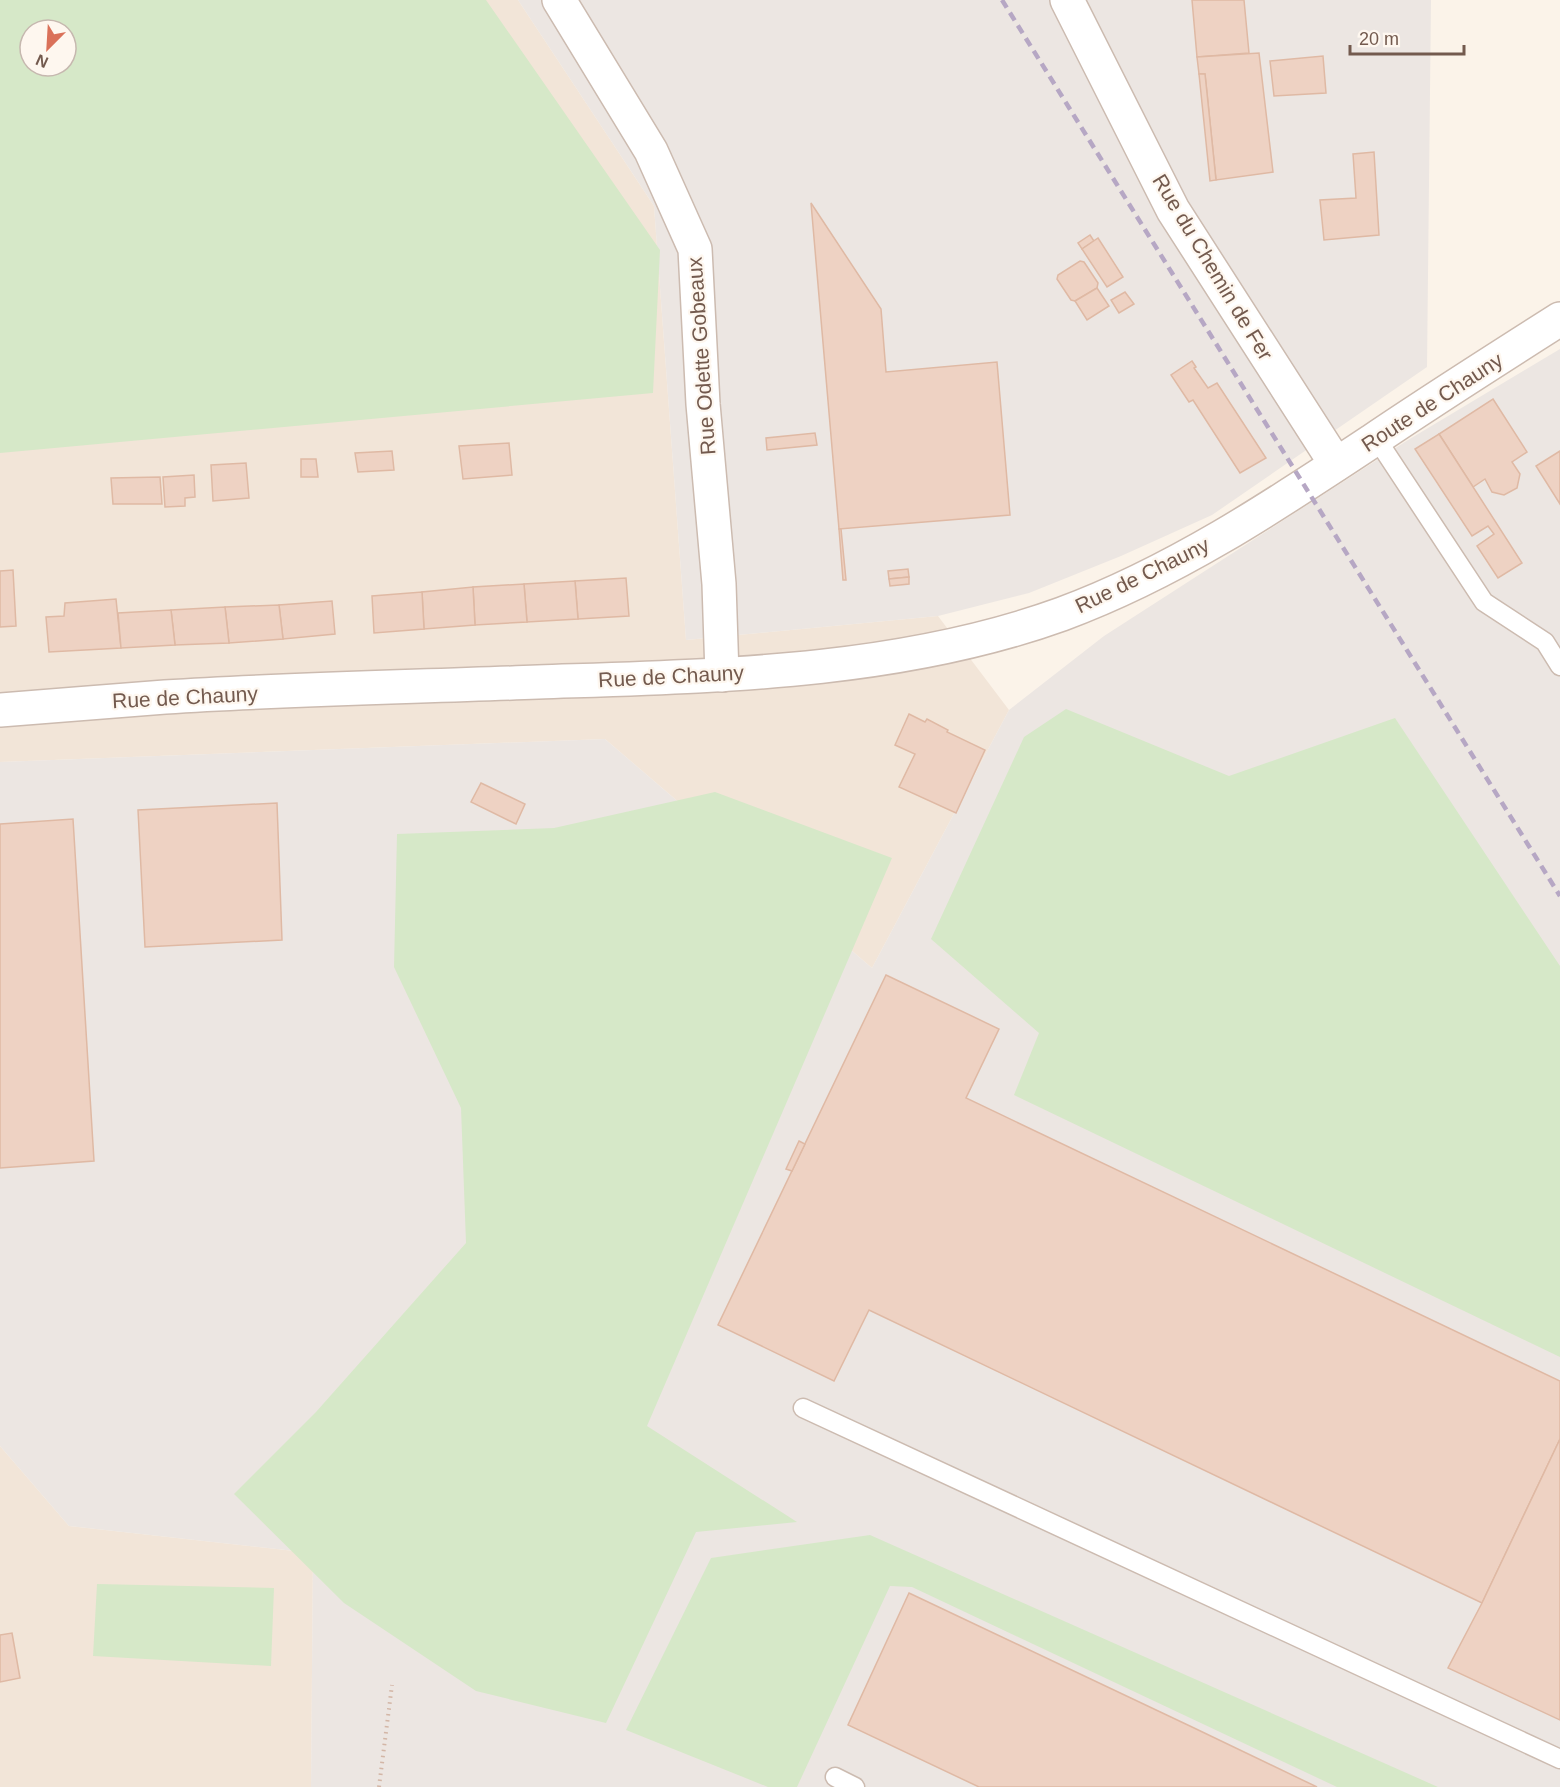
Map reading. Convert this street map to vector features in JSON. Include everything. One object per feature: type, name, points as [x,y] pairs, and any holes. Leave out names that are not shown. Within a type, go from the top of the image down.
[{"type":"street","name":"Rue Odette Gobeaux","points":[[559,0],[651,151],[695,249],[703,404],[718,584],[722,675]]},
{"type":"street","name":"Rue du Chemin de Fer","points":[[1067,0],[1173,210],[1336,464]]},
{"type":"street","name":"Route de Chauny","points":[[1304,485],[1560,319]]},
{"type":"street","name":"Rue de Chauny","points":[[0,710],[169,697],[722,675],[843,664],[1003,633],[1063,613],[1129,585],[1192,554],[1304,485]]},
{"type":"lane","points":[[1376,438],[1484,602],[1545,642],[1560,666]]},
{"type":"lane","points":[[803,1408],[1560,1760]]},
{"type":"lane","points":[[835,1777],[855,1787]]},
{"type":"path","points":[[379,1787],[392,1685]]},
{"type":"shaded area","points":[[0,0],[518,0],[654,206],[686,640],[938,616],[1009,710],[872,968],[605,739],[0,762]]},
{"type":"shaded area","points":[[518,0],[1431,0],[1427,367],[1212,515],[1121,556],[1029,593],[938,616],[686,640],[654,206]]},
{"type":"shaded area","points":[[1560,349],[1560,1787],[311,1787],[313,1553],[69,1526],[0,1446],[0,762],[605,739],[872,968],[1009,710],[1104,636],[1408,440]]},
{"type":"shaded area","points":[[0,1446],[69,1526],[313,1553],[311,1787],[0,1787]]},
{"type":"green space","points":[[0,0],[486,0],[660,250],[653,393],[0,453]]},
{"type":"green space","points":[[1066,709],[1229,776],[1395,718],[1560,966],[1560,1357],[1014,1095],[1039,1033],[931,939],[1024,737]]},
{"type":"green space","points":[[715,792],[892,858],[647,1426],[797,1522],[696,1532],[606,1723],[476,1691],[344,1603],[234,1494],[316,1412],[466,1243],[461,1108],[394,967],[397,834],[554,828]]},
{"type":"green space","points":[[870,1535],[1438,1787],[1337,1787],[912,1587],[890,1586],[797,1787],[768,1787],[626,1730],[711,1558]]},
{"type":"green space","points":[[97,1584],[274,1588],[271,1666],[93,1656]]},
{"type":"building","points":[[1192,0],[1244,0],[1249,53],[1197,57]]},
{"type":"building","points":[[1259,53],[1273,172],[1216,180],[1205,74],[1199,74],[1197,57]]},
{"type":"building","points":[[1323,56],[1326,93],[1274,96],[1270,61]]},
{"type":"building","points":[[1199,74],[1205,74],[1216,180],[1210,181]]},
{"type":"building","points":[[1374,152],[1379,235],[1324,240],[1320,200],[1356,198],[1353,154]]},
{"type":"building","points":[[811,203],[881,309],[886,372],[997,362],[1010,515],[839,529]]},
{"type":"building","points":[[1090,235],[1094,241],[1082,249],[1078,243]]},
{"type":"building","points":[[1098,238],[1123,277],[1107,287],[1082,249]]},
{"type":"building","points":[[1080,261],[1084,262],[1098,283],[1097,288],[1075,301],[1071,300],[1057,279],[1058,275]]},
{"type":"building","points":[[1097,288],[1109,306],[1087,320],[1075,301]]},
{"type":"building","points":[[1125,292],[1134,304],[1119,313],[1111,300]]},
{"type":"building","points":[[1192,361],[1196,367],[1194,368],[1208,388],[1217,383],[1266,458],[1240,473],[1193,400],[1189,402],[1171,375]]},
{"type":"building","points":[[1493,399],[1527,452],[1512,462],[1520,474],[1517,488],[1504,495],[1492,492],[1485,479],[1473,487],[1439,434]]},
{"type":"building","points":[[815,433],[817,445],[767,450],[766,438]]},
{"type":"building","points":[[1439,434],[1522,563],[1498,578],[1477,546],[1494,534],[1488,526],[1472,536],[1415,449]]},
{"type":"building","points":[[509,443],[512,475],[463,479],[459,446]]},
{"type":"building","points":[[392,451],[394,470],[358,472],[355,453]]},
{"type":"building","points":[[1560,451],[1560,504],[1536,466]]},
{"type":"building","points":[[301,459],[316,459],[318,477],[301,477]]},
{"type":"building","points":[[246,463],[249,498],[213,501],[211,465]]},
{"type":"building","points":[[194,475],[195,497],[185,498],[185,506],[165,507],[163,477]]},
{"type":"building","points":[[160,477],[162,504],[113,504],[111,478]]},
{"type":"building","points":[[839,529],[841,529],[846,580],[843,580]]},
{"type":"building","points":[[908,569],[909,577],[889,579],[888,571]]},
{"type":"building","points":[[13,570],[16,626],[0,627],[0,571]]},
{"type":"building","points":[[909,577],[909,584],[890,586],[889,579]]},
{"type":"building","points":[[626,578],[629,616],[578,619],[575,581]]},
{"type":"building","points":[[575,581],[578,619],[527,622],[524,584]]},
{"type":"building","points":[[524,584],[527,622],[475,625],[473,587]]},
{"type":"building","points":[[473,587],[475,625],[424,629],[422,592]]},
{"type":"building","points":[[422,592],[424,629],[374,633],[372,596]]},
{"type":"building","points":[[116,599],[121,648],[49,652],[46,617],[64,616],[65,603]]},
{"type":"building","points":[[332,601],[335,634],[283,639],[279,605]]},
{"type":"building","points":[[279,605],[283,639],[229,643],[225,607]]},
{"type":"building","points":[[225,607],[229,643],[175,645],[171,610]]},
{"type":"building","points":[[171,610],[175,645],[121,648],[118,613]]},
{"type":"building","points":[[909,714],[925,722],[927,719],[948,730],[947,732],[985,750],[956,813],[899,787],[915,754],[895,745]]},
{"type":"building","points":[[481,783],[525,804],[516,824],[471,802]]},
{"type":"building","points":[[277,803],[282,940],[145,947],[138,810]]},
{"type":"building","points":[[73,819],[94,1161],[0,1168],[0,824]]},
{"type":"building","points":[[886,975],[999,1029],[966,1098],[1560,1381],[1560,1439],[1482,1603],[869,1310],[834,1381],[718,1325]]},
{"type":"building","points":[[799,1141],[805,1144],[792,1171],[786,1169]]},
{"type":"building","points":[[1560,1439],[1560,1720],[1448,1668],[1482,1603]]},
{"type":"building","points":[[909,1593],[1317,1787],[979,1787],[848,1725]]},
{"type":"building","points":[[12,1633],[20,1678],[0,1682],[0,1635]]},
{"type":"railway","points":[[1002,0],[1560,896]]}]
